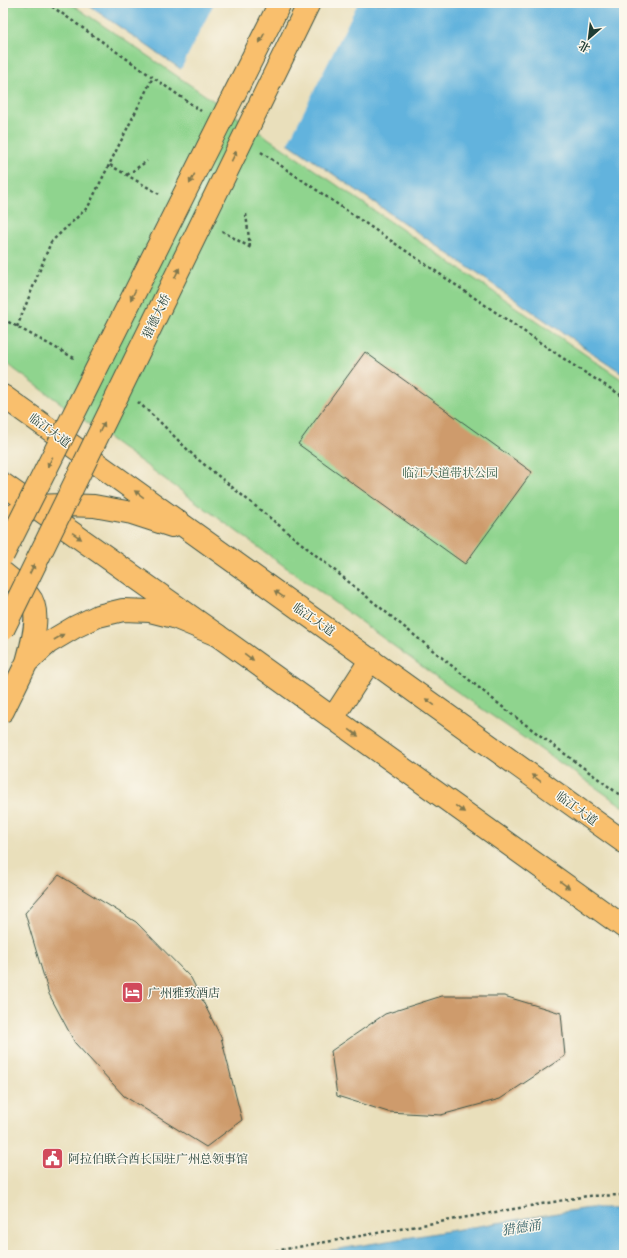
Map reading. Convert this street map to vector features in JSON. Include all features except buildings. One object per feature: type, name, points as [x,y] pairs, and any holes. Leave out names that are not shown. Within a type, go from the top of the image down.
[{"type":"main road","points":[[3,555],[280,3]]},
{"type":"main road","name":"猎德大桥","points":[[3,630],[309,3]]},
{"type":"main road","name":"临江大道","points":[[3,396],[624,842]]},
{"type":"main road","points":[[3,484],[217,635],[624,927]]},
{"type":"main road","points":[[3,520],[33,506],[94,506],[132,513],[191,532]]},
{"type":"main road","points":[[3,573],[30,596],[34,608],[35,633],[27,662],[3,711]]},
{"type":"main road","points":[[27,662],[48,643],[75,627],[98,616],[124,610],[150,611],[174,616],[217,635]]},
{"type":"main road","points":[[333,718],[371,660]]},
{"type":"path","points":[[47,3],[206,114]]},
{"type":"path","points":[[17,327],[51,242],[88,206],[153,77]]},
{"type":"path","points":[[258,150],[573,365],[624,397]]},
{"type":"path","points":[[127,175],[147,160]]},
{"type":"path","points":[[246,214],[250,248]]},
{"type":"path","points":[[3,319],[81,363]]},
{"type":"path","points":[[137,402],[160,422],[194,458],[510,713],[624,798]]},
{"type":"path","points":[[252,1255],[587,1196],[624,1195]]},
{"type":"green space","name":"临江大道带状公园","points":[[3,3],[70,3],[624,381],[624,807],[446,684],[3,361]]},
{"type":"water","points":[[85,3],[624,3],[624,374],[594,354]]},
{"type":"water","name":"猎德涌","points":[[588,1208],[624,1208],[624,1255],[303,1255]]},
{"type":"pier","points":[[214,3],[358,3],[287,145],[180,71]]},
{"type":"place","name":"广州雅致酒店","points":[[133,992]]},
{"type":"place","name":"阿拉伯联合酋长国驻广州总领事馆","points":[[52,1158]]}]
